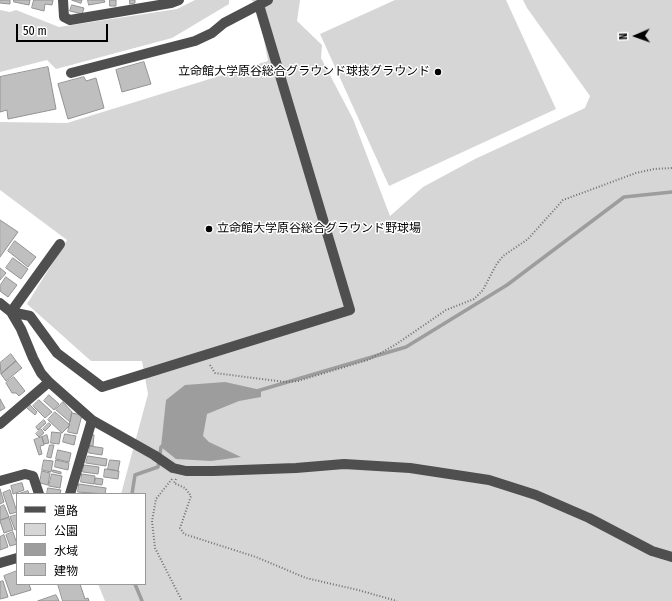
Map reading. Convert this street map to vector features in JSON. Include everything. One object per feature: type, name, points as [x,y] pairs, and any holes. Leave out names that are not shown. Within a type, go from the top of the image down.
[{"type":"street","points":[[63,0],[64,17],[70,20],[171,3],[178,0]]},
{"type":"street","points":[[70,73],[195,40],[212,33],[224,23],[268,0]]},
{"type":"street","points":[[11,312],[30,316],[57,353],[102,387],[350,310],[259,5]]},
{"type":"street","points":[[11,312],[60,244]]},
{"type":"street","points":[[0,303],[11,312],[21,329],[41,373],[49,382],[92,420],[167,464],[180,470],[296,468],[344,464],[410,468],[451,473],[489,480],[536,496],[589,518],[652,551],[672,557]]},
{"type":"street","points":[[0,424],[49,382]]},
{"type":"street","points":[[70,493],[92,420]]},
{"type":"street","points":[[0,481],[25,474],[33,476],[39,493]]},
{"type":"street","points":[[0,563],[16,558]]},
{"type":"path","points":[[204,355],[215,373],[285,382],[298,382],[368,360],[395,345],[446,310],[474,299],[483,290],[496,265],[503,256],[528,239],[563,200],[636,173],[654,169],[672,168]]},
{"type":"path","points":[[180,470],[156,499],[152,521],[155,548],[182,601]]},
{"type":"path","points":[[180,470],[174,483],[185,488],[191,496],[180,528],[184,534],[256,557],[306,578],[397,601]]},
{"type":"green space","points":[[195,0],[229,0],[229,4],[172,38],[56,69],[47,60],[0,72],[0,10],[10,12],[16,10],[59,27],[177,9]]},
{"type":"green space","points":[[251,0],[300,0],[297,21],[322,45],[321,58],[353,119],[390,216],[423,187],[475,159],[585,108],[590,96],[527,8],[523,0],[672,0],[672,601],[105,601],[98,585],[146,585],[146,493],[121,493],[148,394],[142,361],[91,361],[27,304],[67,240],[0,190],[0,122],[67,123],[268,61],[257,4]]},
{"type":"green space","name":"立命館大学原谷総合グラウンド球技グラウンド","points":[[395,0],[506,0],[556,109],[389,186],[320,34]]},
{"type":"water","points":[[225,382],[261,390],[261,397],[239,401],[207,414],[203,436],[209,442],[241,457],[211,461],[176,459],[161,447],[166,400],[185,385]]},
{"type":"building","points":[[0,0],[10,0],[10,4],[0,3]]},
{"type":"building","points":[[14,0],[30,0],[29,5],[14,2]]},
{"type":"building","points":[[34,0],[53,0],[52,5],[45,4],[44,11],[32,8]]},
{"type":"building","points":[[72,0],[82,0],[81,3]]},
{"type":"building","points":[[88,0],[104,0],[105,2],[89,5]]},
{"type":"building","points":[[110,0],[116,0],[116,6],[110,6]]},
{"type":"building","points":[[130,0],[135,0],[135,3],[130,4]]},
{"type":"building","points":[[72,5],[84,8],[82,14],[70,11]]},
{"type":"building","points":[[144,62],[151,84],[122,92],[116,70]]},
{"type":"building","points":[[48,67],[56,109],[8,119],[7,110],[0,112],[0,77]]},
{"type":"building","points":[[84,77],[86,81],[96,78],[104,108],[68,119],[58,84]]},
{"type":"building","points":[[0,220],[18,232],[0,257]]},
{"type":"building","points":[[15,241],[36,257],[28,267],[8,251]]},
{"type":"building","points":[[13,258],[28,269],[21,279],[6,268]]},
{"type":"building","points":[[0,268],[6,273],[0,280]]},
{"type":"building","points":[[6,277],[17,285],[8,297],[0,291],[0,286]]},
{"type":"building","points":[[11,354],[16,361],[1,374],[0,363]]},
{"type":"building","points":[[16,361],[22,368],[6,381],[1,374]]},
{"type":"building","points":[[14,377],[25,391],[19,396],[16,393],[12,393],[6,383]]},
{"type":"building","points":[[49,395],[59,404],[54,410],[44,401]]},
{"type":"building","points":[[0,399],[5,408],[0,411]]},
{"type":"building","points":[[39,400],[52,412],[45,418],[33,406]]},
{"type":"building","points":[[63,402],[72,412],[70,422],[56,410]]},
{"type":"building","points":[[30,405],[37,412],[35,415],[27,408]]},
{"type":"building","points":[[55,412],[70,425],[62,433],[48,420]]},
{"type":"building","points":[[72,413],[82,415],[77,434],[68,432]]},
{"type":"building","points":[[44,420],[46,423],[38,430],[36,427]]},
{"type":"building","points":[[49,423],[51,425],[45,431],[43,429]]},
{"type":"building","points":[[41,429],[44,433],[39,437],[36,434]]},
{"type":"building","points":[[52,432],[61,433],[59,444],[51,443]]},
{"type":"building","points":[[65,434],[76,436],[74,445],[63,442]]},
{"type":"building","points":[[90,434],[94,435],[93,446],[88,445]]},
{"type":"building","points":[[47,435],[49,443],[44,444],[42,437]]},
{"type":"building","points":[[42,437],[44,445],[40,446],[42,454],[39,455],[34,440]]},
{"type":"building","points":[[50,445],[54,445],[51,458],[47,457]]},
{"type":"building","points":[[90,446],[103,448],[102,455],[89,453]]},
{"type":"building","points":[[58,450],[71,453],[69,462],[56,459]]},
{"type":"building","points":[[88,456],[107,459],[106,466],[86,463]]},
{"type":"building","points":[[44,460],[53,461],[51,472],[42,470]]},
{"type":"building","points":[[56,460],[69,463],[68,470],[55,467]]},
{"type":"building","points":[[110,460],[120,461],[118,471],[108,469]]},
{"type":"building","points":[[84,465],[99,467],[98,474],[83,472]]},
{"type":"building","points":[[105,469],[119,471],[118,479],[104,477]]},
{"type":"building","points":[[53,470],[61,472],[61,474],[53,472]]},
{"type":"building","points":[[42,471],[50,473],[48,485],[40,483]]},
{"type":"building","points":[[52,474],[62,476],[60,488],[49,486]]},
{"type":"building","points":[[82,474],[95,476],[94,484],[81,482]]},
{"type":"building","points":[[96,478],[103,479],[102,485],[95,484]]},
{"type":"building","points":[[22,483],[24,490],[13,494],[11,486]]},
{"type":"building","points":[[79,484],[106,488],[105,493],[78,492]]},
{"type":"building","points":[[48,488],[61,490],[60,493],[47,493]]},
{"type":"building","points":[[0,489],[4,502],[0,504]]},
{"type":"building","points":[[10,490],[16,512],[10,514],[3,493]]},
{"type":"building","points":[[4,505],[9,517],[0,520],[0,507]]},
{"type":"building","points":[[16,515],[15,530],[10,517]]},
{"type":"building","points":[[9,518],[13,530],[4,533],[0,521]]},
{"type":"building","points":[[13,532],[16,544],[10,546],[6,535]]},
{"type":"building","points":[[4,535],[8,547],[0,550],[0,537]]},
{"type":"building","points":[[16,571],[16,585],[29,585],[31,590],[11,596],[4,576]]},
{"type":"building","points":[[3,581],[8,597],[0,599],[0,582]]},
{"type":"building","points":[[58,585],[80,585],[85,599],[88,598],[89,601],[63,601]]},
{"type":"building","points":[[56,595],[59,601],[38,601]]},
{"type":"waterway","points":[[257,391],[406,347],[507,285],[624,197],[672,192]]},
{"type":"waterway","points":[[132,493],[135,475],[158,467],[161,447],[164,445]]},
{"type":"waterway","points":[[135,585],[142,601]]},
{"type":"place","name":"立命館大学原谷総合グラウンド球技グラウンド","points":[[438,72]]},
{"type":"place","name":"立命館大学原谷総合グラウンド野球場","points":[[209,229]]}]
